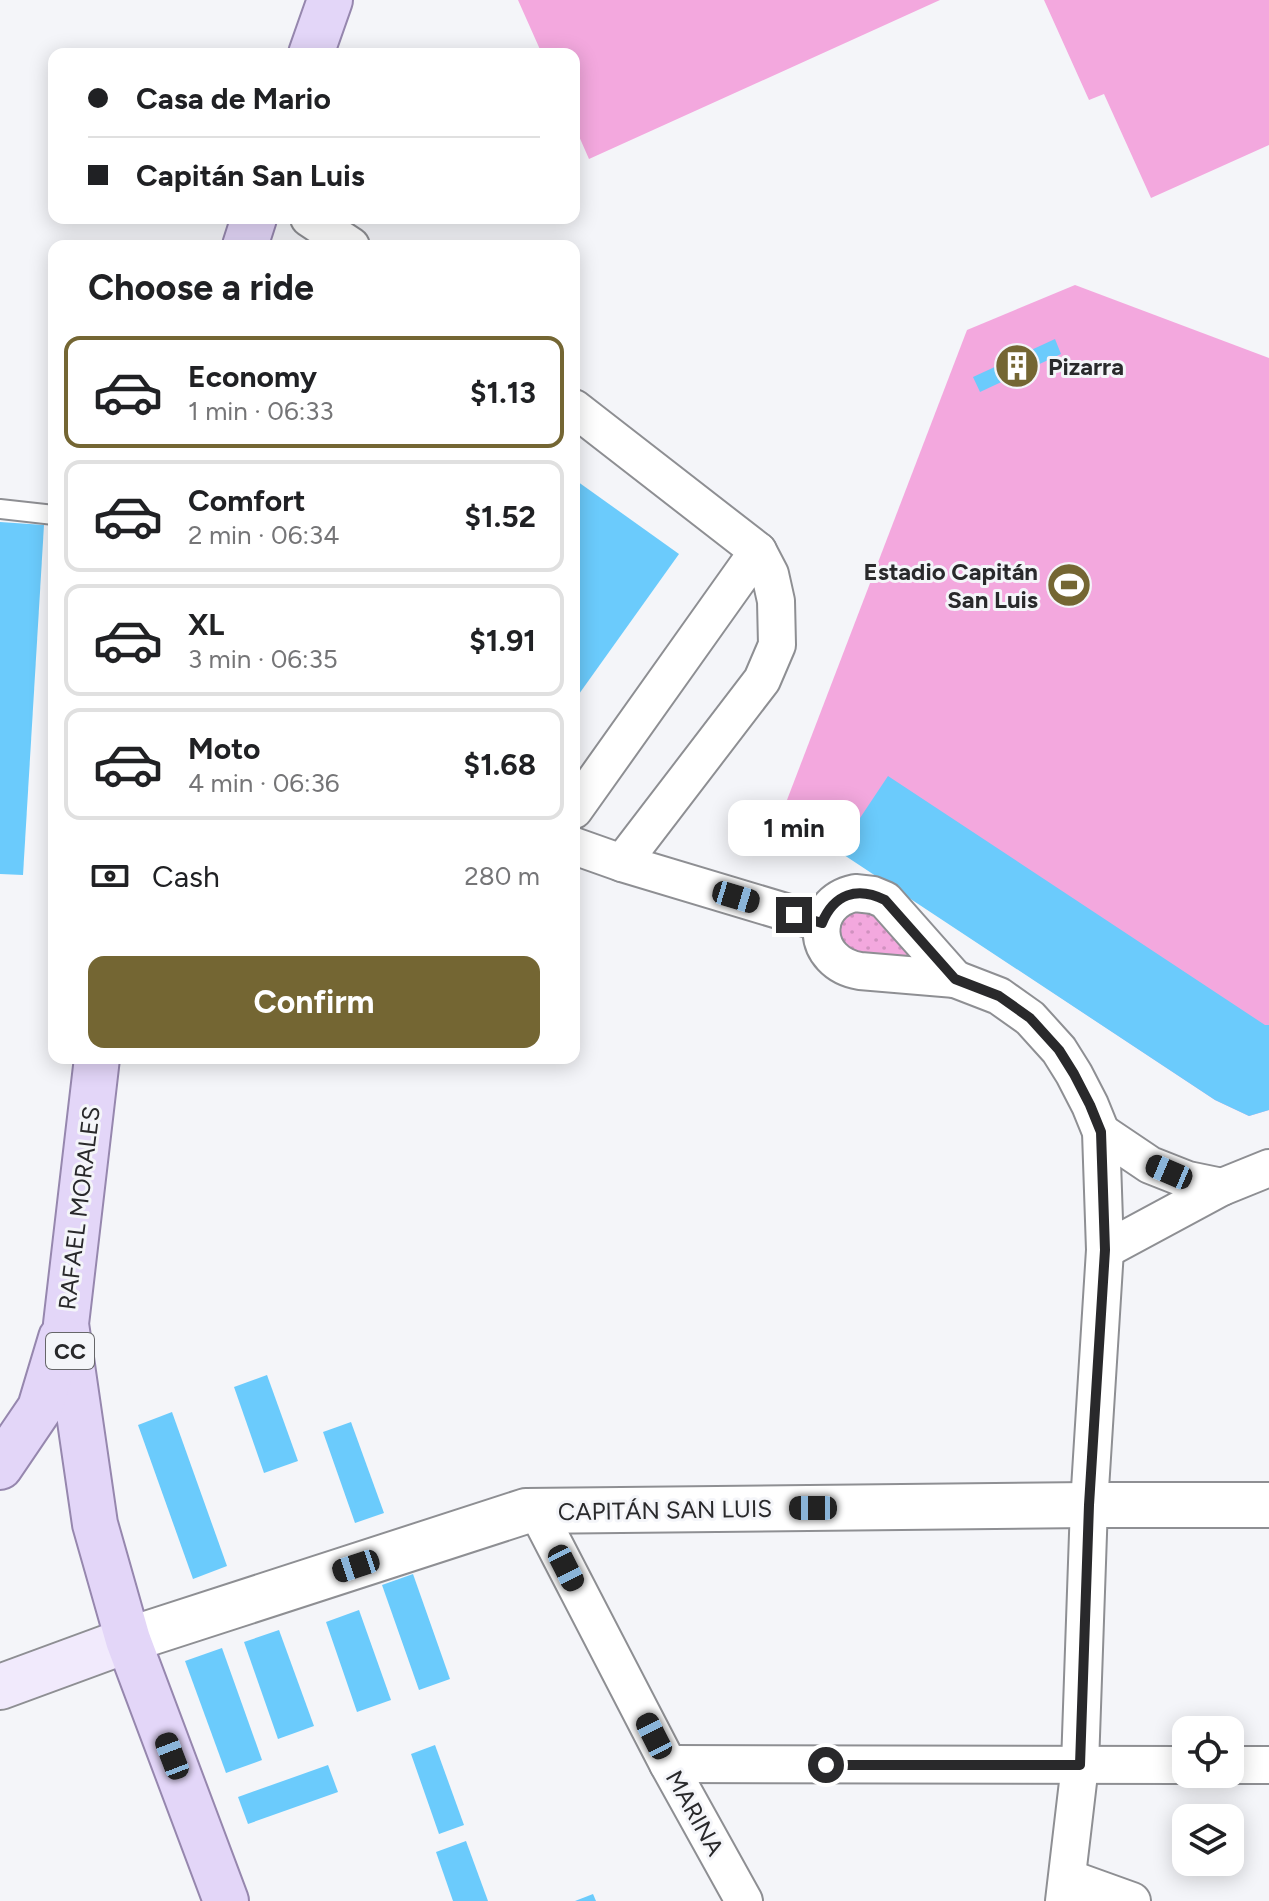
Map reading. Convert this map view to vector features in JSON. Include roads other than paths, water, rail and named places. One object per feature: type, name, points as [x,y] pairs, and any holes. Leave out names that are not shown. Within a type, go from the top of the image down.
[{"type":"main road","points":[[313,48],[330,0]]},
{"type":"main road","name":"RAFAEL MORALES","points":[[96,1064],[66,1324],[95,1524],[128,1640]]},
{"type":"main road","points":[[0,1467],[40,1408],[66,1324]]},
{"type":"main road","points":[[0,1687],[128,1640]]},
{"type":"main road","name":"CC","points":[[128,1640],[226,1901]]},
{"type":"street","points":[[318,224],[342,240]]},
{"type":"street","points":[[580,413],[758,551],[770,574],[776,601],[777,645],[762,680],[622,863]]},
{"type":"street","points":[[580,802],[758,551]]},
{"type":"street","points":[[580,848],[822,923]]},
{"type":"street","points":[[955,979],[885,900],[855,893],[840,899],[826,914],[822,923],[822,939],[827,953],[847,969],[955,979],[999,996],[1030,1018],[1059,1050],[1074,1074],[1101,1132],[1105,1250],[1089,1505],[1080,1765],[1066,1890],[1132,1901]]},
{"type":"street","points":[[1101,1132],[1150,1165],[1188,1180],[1222,1187]]},
{"type":"street","points":[[1105,1250],[1222,1187],[1269,1168]]},
{"type":"street","name":"CAPITÁN SAN LUIS","points":[[128,1640],[526,1511],[1269,1505]]},
{"type":"street","name":"MARINA","points":[[537,1511],[668,1764],[744,1901]]},
{"type":"street","points":[[668,1764],[1172,1765]]},
{"type":"street","points":[[1244,1765],[1269,1765]]},
{"type":"lane","points":[[0,509],[48,514]]},
{"type":"place","name":"Pizarra","points":[[1017,366]]},
{"type":"place","name":"Estadio Capitán San Luis","points":[[1069,585]]}]
